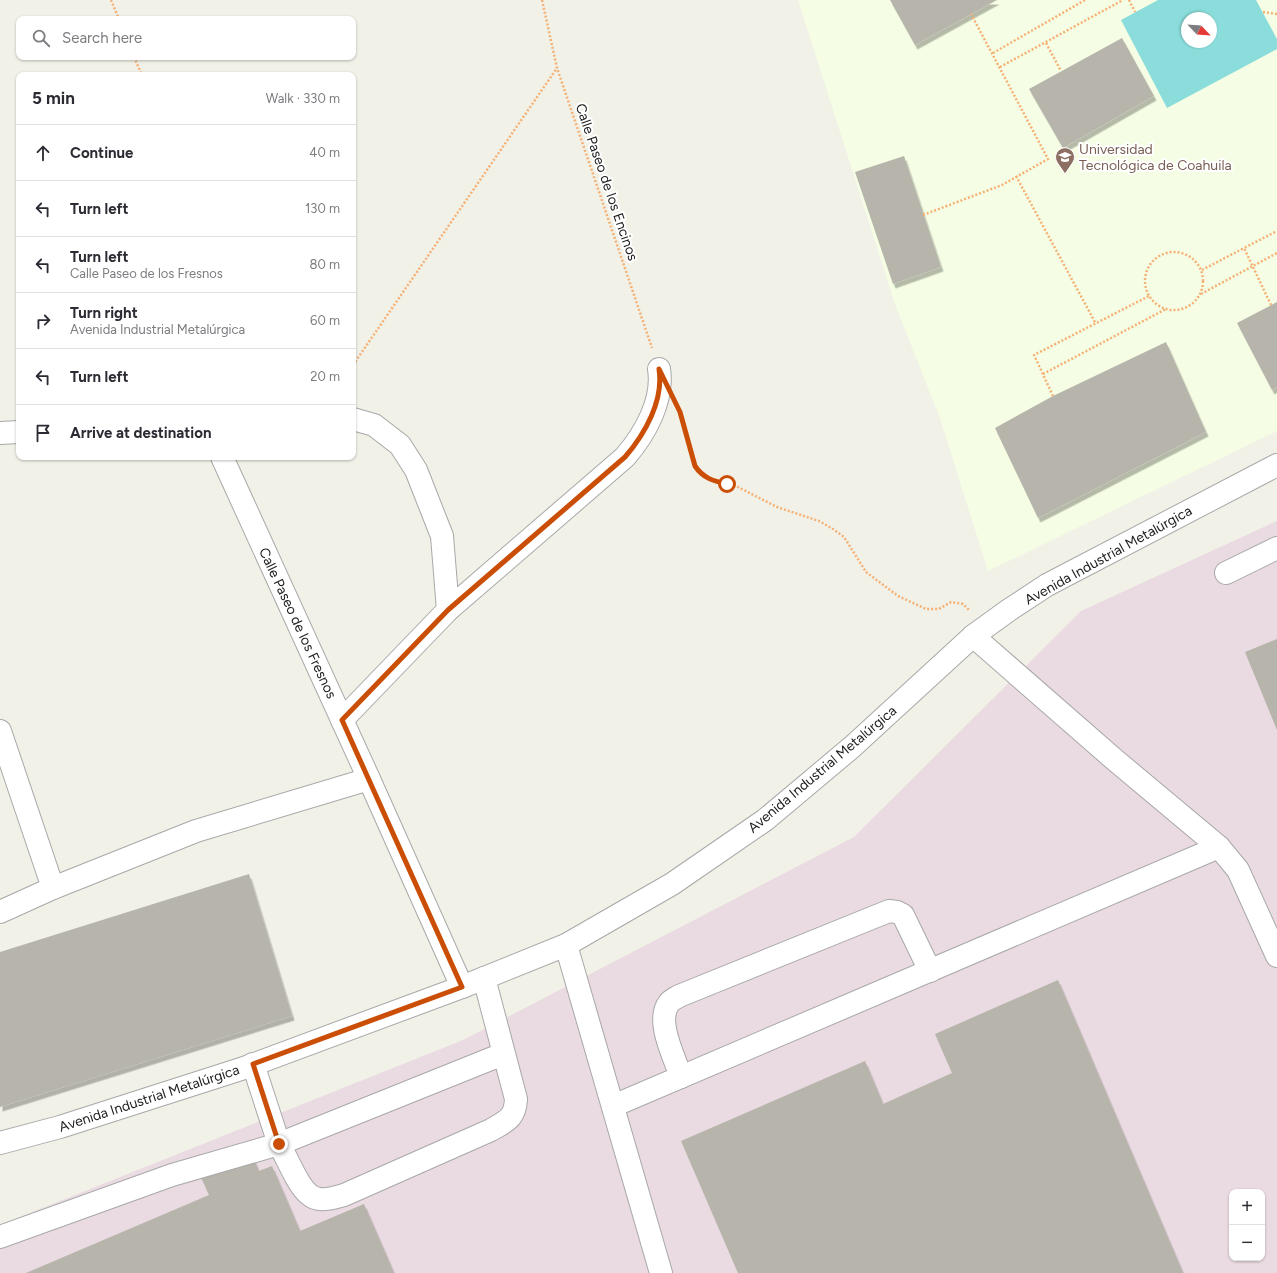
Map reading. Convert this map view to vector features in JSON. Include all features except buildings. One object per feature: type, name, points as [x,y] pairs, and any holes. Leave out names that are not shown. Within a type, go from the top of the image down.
[{"type":"street","points":[[342,720],[448,610],[625,457],[638,442],[659,393],[661,383],[659,369]]},
{"type":"street","points":[[356,420],[374,425],[400,445],[416,470],[442,536],[448,610]]},
{"type":"street","points":[[0,433],[16,432]]},
{"type":"street","name":"Calle Paseo de los Fresnos","points":[[223,460],[462,987]]},
{"type":"street","name":"Avenida Industrial Metalúrgica","points":[[0,1143],[60,1126],[253,1064],[462,987],[566,945],[672,884],[765,820],[852,747],[979,632],[1047,585],[1277,465]]},
{"type":"street","points":[[1226,573],[1277,548]]},
{"type":"street","points":[[979,632],[1115,760],[1219,847],[1238,870],[1277,956]]},
{"type":"street","points":[[0,731],[53,888]]},
{"type":"street","points":[[0,912],[53,888],[196,831],[369,779]]},
{"type":"street","points":[[613,1106],[1219,847]]},
{"type":"street","points":[[682,1077],[663,1025],[664,1014],[669,1003],[679,996],[889,911],[897,912],[903,916],[930,971]]},
{"type":"street","points":[[566,945],[661,1273]]},
{"type":"street","points":[[253,1064],[279,1144],[304,1192],[316,1199],[332,1198],[344,1195],[491,1130],[511,1118],[515,1108],[516,1099],[484,978]]},
{"type":"street","points":[[0,1238],[172,1175],[279,1144],[503,1054]]},
{"type":"path","points":[[111,0],[118,16]]},
{"type":"path","name":"Calle Paseo de los Encinos","points":[[542,0],[557,68],[659,369]]},
{"type":"path","points":[[993,52],[1085,0]]},
{"type":"path","points":[[1000,67],[1123,0]]},
{"type":"path","points":[[1129,0],[1135,12]]},
{"type":"path","points":[[1263,12],[1277,14]]},
{"type":"path","points":[[923,215],[1002,185],[1048,159],[993,52],[971,14]]},
{"type":"path","points":[[1046,43],[1061,71]]},
{"type":"path","points":[[135,60],[141,72]]},
{"type":"path","points":[[356,361],[557,68]]},
{"type":"path","points":[[1016,176],[1096,324]]},
{"type":"path","points":[[1202,270],[1277,231]]},
{"type":"path","points":[[1244,248],[1271,305]]},
{"type":"path","points":[[1168,252],[1186,254],[1194,259],[1202,270],[1203,285],[1200,294],[1195,302],[1187,307],[1178,310],[1166,309],[1159,306],[1149,296],[1145,281],[1147,271],[1152,262],[1159,256],[1168,252]]},
{"type":"path","points":[[1200,294],[1277,253]]},
{"type":"path","points":[[1053,396],[1034,355],[1149,296]]},
{"type":"path","points":[[1043,374],[1166,309]]},
{"type":"path","points":[[678,406],[687,432],[695,466],[705,477],[710,480],[736,486],[777,507],[819,521],[844,537],[866,572],[898,596],[926,609],[939,609],[951,602],[963,604],[979,632]]},
{"type":"shaded area","name":"Universidad Tecnológica de Coahuila","points":[[798,0],[1277,0],[1277,431],[988,571],[940,418],[896,307]]},
{"type":"shaded area","points":[[1158,0],[1256,0],[1277,39],[1277,49],[1167,108],[1121,20]]},
{"type":"shaded area","points":[[1277,521],[1277,1273],[0,1273],[0,1225],[463,1040],[854,837],[1081,611]]},
{"type":"place","name":"Universidad Tecnológica de Coahuila","points":[[1065,174]]},
{"type":"route","points":[[279,1144],[253,1064],[462,987],[342,720],[448,610],[625,457],[638,442],[659,393],[661,383],[659,369],[680,412],[687,432],[695,466],[700,473],[710,480],[727,484]]}]
